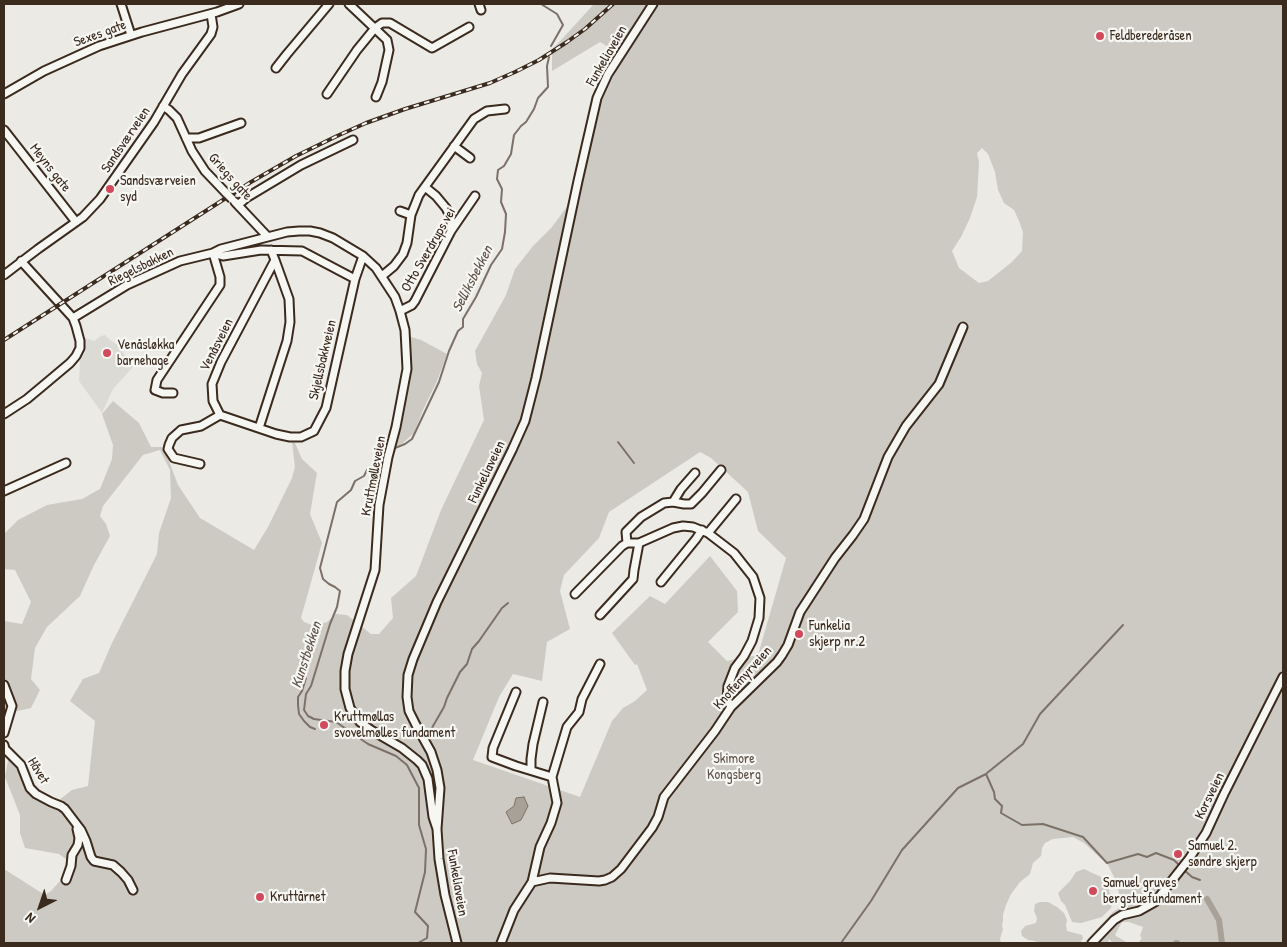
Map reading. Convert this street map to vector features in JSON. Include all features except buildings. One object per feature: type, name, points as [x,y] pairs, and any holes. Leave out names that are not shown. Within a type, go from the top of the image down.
[{"type":"street","points":[[120,4],[131,35]]},
{"type":"street","points":[[211,14],[239,4]]},
{"type":"street","points":[[276,68],[328,4]]},
{"type":"street","points":[[349,4],[387,40],[389,50],[382,82],[376,97]]},
{"type":"street","name":"Funkeliaveien","points":[[457,943],[441,877],[437,829],[440,788],[437,770],[431,752],[410,711],[407,697],[408,675],[438,602],[525,421],[596,103],[608,74],[648,8],[653,4]]},
{"type":"street","name":"Sexes gate","points":[[4,94],[72,57],[105,44],[131,35],[211,14]]},
{"type":"street","name":"Sandsværveien","points":[[4,274],[93,208],[127,162],[182,74],[212,31],[211,14]]},
{"type":"street","points":[[327,94],[357,50],[375,28],[382,23],[390,23],[432,48],[469,26]]},
{"type":"street","name":"Griegs gate","points":[[163,106],[177,118],[198,161],[205,171],[267,236]]},
{"type":"street","points":[[382,276],[394,266],[403,254],[407,243],[414,204],[454,146],[477,116],[487,111],[505,108]]},
{"type":"street","points":[[186,138],[199,138],[242,123]]},
{"type":"street","name":"Meyns gate","points":[[4,130],[76,222]]},
{"type":"street","points":[[235,202],[246,198],[301,165],[353,140]]},
{"type":"street","points":[[454,146],[470,158]]},
{"type":"street","points":[[425,187],[446,208],[451,218],[452,231]]},
{"type":"street","name":"Otto Sverdrups vei","points":[[400,311],[412,305],[415,301],[452,231],[475,196]]},
{"type":"street","points":[[400,211],[411,215]]},
{"type":"street","name":"Kruttmølleveien","points":[[213,253],[267,236],[299,231],[320,233],[333,238],[363,256],[376,268],[395,297],[405,330],[407,368],[379,505],[375,570],[348,654],[345,671],[345,689],[350,708],[360,722],[402,748],[422,765],[428,778],[433,817],[437,829]]},
{"type":"street","name":"Riegelsbakken","points":[[73,318],[127,285],[180,260],[213,253],[222,256],[255,250],[302,251],[355,279]]},
{"type":"street","points":[[259,428],[287,341],[290,322],[288,299],[281,274],[271,250]]},
{"type":"street","points":[[173,393],[163,393],[155,390],[157,380],[220,285],[220,277],[213,253]]},
{"type":"street","name":"Skjellsbakkveien","points":[[220,415],[290,437],[301,437],[314,431],[326,408],[355,279],[363,256]]},
{"type":"street","name":"Venåsveien","points":[[220,415],[213,401],[212,384],[221,362],[275,260]]},
{"type":"street","points":[[4,414],[27,399],[70,363],[80,348],[80,340],[73,318],[21,261]]},
{"type":"street","name":"Knoffemyrveien","points":[[532,882],[550,878],[599,881],[612,877],[621,870],[652,828],[658,817],[664,797],[715,731],[731,706],[782,655],[788,645],[800,612],[835,558],[864,519],[888,457],[906,426],[938,384],[962,327]]},
{"type":"street","points":[[200,464],[174,458],[168,449],[169,445],[172,438],[182,430],[202,426],[220,415]]},
{"type":"street","points":[[4,491],[66,463]]},
{"type":"street","points":[[628,543],[626,532],[647,512],[668,502],[691,504],[721,470]]},
{"type":"street","points":[[673,502],[695,473]]},
{"type":"street","points":[[661,582],[696,539],[736,499]]},
{"type":"street","points":[[575,594],[622,546],[628,543],[639,543],[673,528],[683,526],[705,531],[734,553],[753,577],[760,598],[759,618],[752,641],[735,668],[728,686],[728,699],[731,706]]},
{"type":"street","points":[[600,615],[633,579],[639,543]]},
{"type":"street","points":[[501,943],[514,910],[532,882],[540,847],[551,823],[557,803],[552,777],[568,727],[579,712],[582,699],[600,664]]},
{"type":"street","name":"Korsveien","points":[[1092,943],[1114,920],[1122,915],[1139,912],[1156,902],[1189,859],[1206,833],[1283,677]]},
{"type":"street","points":[[4,685],[12,706],[4,733]]},
{"type":"street","points":[[516,692],[493,748],[492,757],[552,777]]},
{"type":"street","points":[[531,770],[533,744],[543,702]]},
{"type":"street","name":"Håvet","points":[[4,745],[5,749],[21,765],[30,788],[36,794],[61,806],[81,830],[94,861],[116,867],[128,880],[133,890]]},
{"type":"street","points":[[66,880],[71,866],[72,855],[78,845],[79,838],[76,825]]},
{"type":"shaded area","points":[[105,335],[119,346],[133,367],[113,389],[102,413],[79,381],[80,361],[85,352],[83,337],[94,341]]},
{"type":"shaded area","points":[[524,797],[528,806],[521,820],[512,824],[506,812],[514,806],[516,798]]},
{"type":"green space","name":"Skimore Kongsberg","points":[[594,4],[1283,4],[1283,943],[1138,943],[1142,938],[1140,936],[1143,927],[1129,922],[1122,922],[1115,935],[1128,943],[1111,943],[1084,943],[1113,912],[1122,906],[1116,881],[1108,865],[1084,843],[1073,837],[1053,839],[1045,843],[1041,856],[1033,863],[1030,874],[1020,882],[1006,905],[1003,915],[1001,943],[4,943],[4,869],[45,895],[60,881],[67,860],[59,854],[25,848],[20,833],[20,815],[5,777],[10,750],[21,758],[38,790],[48,797],[59,800],[72,790],[88,786],[95,721],[70,701],[83,679],[99,673],[157,554],[159,533],[171,498],[170,470],[160,450],[143,455],[103,506],[100,516],[106,524],[110,536],[80,596],[47,627],[35,648],[31,679],[40,690],[31,708],[4,714],[4,621],[22,624],[31,602],[15,570],[4,569],[4,534],[18,520],[47,505],[82,499],[100,489],[112,459],[113,445],[102,414],[113,401],[139,423],[151,447],[162,447],[178,485],[200,518],[254,550],[268,527],[292,478],[295,467],[292,442],[295,443],[302,459],[317,473],[310,514],[322,543],[301,618],[304,622],[314,626],[327,622],[336,614],[347,615],[371,634],[379,634],[393,618],[391,598],[416,576],[441,510],[484,420],[479,386],[482,373],[477,364],[475,351],[506,295],[515,269],[533,246],[552,227],[577,193],[592,122],[623,56],[600,42],[552,71],[552,50]],"holes":[[[982,148],[988,154],[995,172],[998,190],[1004,203],[1014,210],[1023,232],[1022,251],[1012,262],[988,281],[979,283],[959,268],[952,251],[970,218],[977,197],[979,162],[977,153]],[[700,452],[711,458],[748,492],[758,531],[786,558],[758,655],[727,661],[708,642],[738,612],[737,591],[710,556],[665,604],[650,596],[612,633],[635,665],[637,664],[647,690],[635,701],[623,708],[612,721],[580,797],[473,760],[499,697],[513,674],[542,681],[547,642],[570,629],[560,591],[564,575],[599,538],[609,512]]]},
{"type":"green space","points":[[411,337],[421,340],[447,354],[414,433],[397,446],[411,361]]},
{"type":"green space","points":[[1084,869],[1101,877],[1108,885],[1113,900],[1111,908],[1102,917],[1081,923],[1072,922],[1058,893],[1076,872]]},
{"type":"green space","points":[[1048,902],[1064,913],[1067,920],[1067,931],[1082,935],[1083,938],[1080,943],[1038,943],[1022,936],[1021,931],[1025,926],[1036,923],[1035,904]]},
{"type":"waterway","name":"Selliksbekken","points":[[541,4],[557,14],[563,25],[551,46]]},
{"type":"waterway","name":"Selliksbekken","points":[[395,448],[412,439],[439,382],[458,331],[463,327],[463,319],[491,265],[502,249],[506,214],[501,202],[502,189],[497,179],[498,170],[504,166],[511,154],[514,135],[526,122],[538,98],[548,87],[547,66],[549,57]]},
{"type":"waterway","points":[[618,442],[634,463]]},
{"type":"waterway","name":"Kunstbekken","points":[[367,470],[364,476],[355,481],[351,490],[337,502],[320,568],[323,579],[340,591],[337,607],[311,686],[306,694],[304,710],[308,716],[314,719],[336,722],[368,744],[396,756],[407,765],[419,788],[419,825],[426,849],[425,872],[415,912],[428,926],[427,938],[418,943]]},
{"type":"waterway","points":[[432,728],[460,672],[467,664],[472,649],[502,608],[508,603]]},
{"type":"waterway","points":[[987,773],[1023,744],[1040,714],[1123,625]]},
{"type":"waterway","points":[[308,662],[303,661],[302,664],[306,678],[298,697],[298,705],[299,714],[310,727],[315,729]]},
{"type":"waterway","points":[[841,943],[871,901],[902,850],[958,788],[986,774],[995,799],[1002,806],[1001,813],[1022,825],[1043,824],[1083,837],[1107,863],[1138,854],[1147,857],[1156,853],[1174,860],[1180,866]]},
{"type":"waterway","points":[[1184,870],[1192,877],[1200,880]]},
{"type":"waterway","points":[[1207,899],[1219,920],[1222,943]]},
{"type":"railway","points":[[4,340],[251,182],[296,156],[366,123],[490,83],[515,72],[539,60],[567,42],[613,4]]},
{"type":"place","name":"Feldberederåsen","points":[[1100,36]]},
{"type":"place","name":"Sandsværveien syd","points":[[110,189]]},
{"type":"place","name":"Venåsløkka barnehage","points":[[107,353]]},
{"type":"place","name":"Funkelia skjerp nr.2","points":[[799,634]]},
{"type":"place","name":"Kruttmøllas svovelmølles fundament","points":[[324,725]]},
{"type":"place","name":"Samuel 2. søndre skjerp","points":[[1178,854]]},
{"type":"place","name":"Samuel gruves bergstuefundament","points":[[1093,891]]},
{"type":"place","name":"Kruttårnet","points":[[260,897]]}]
